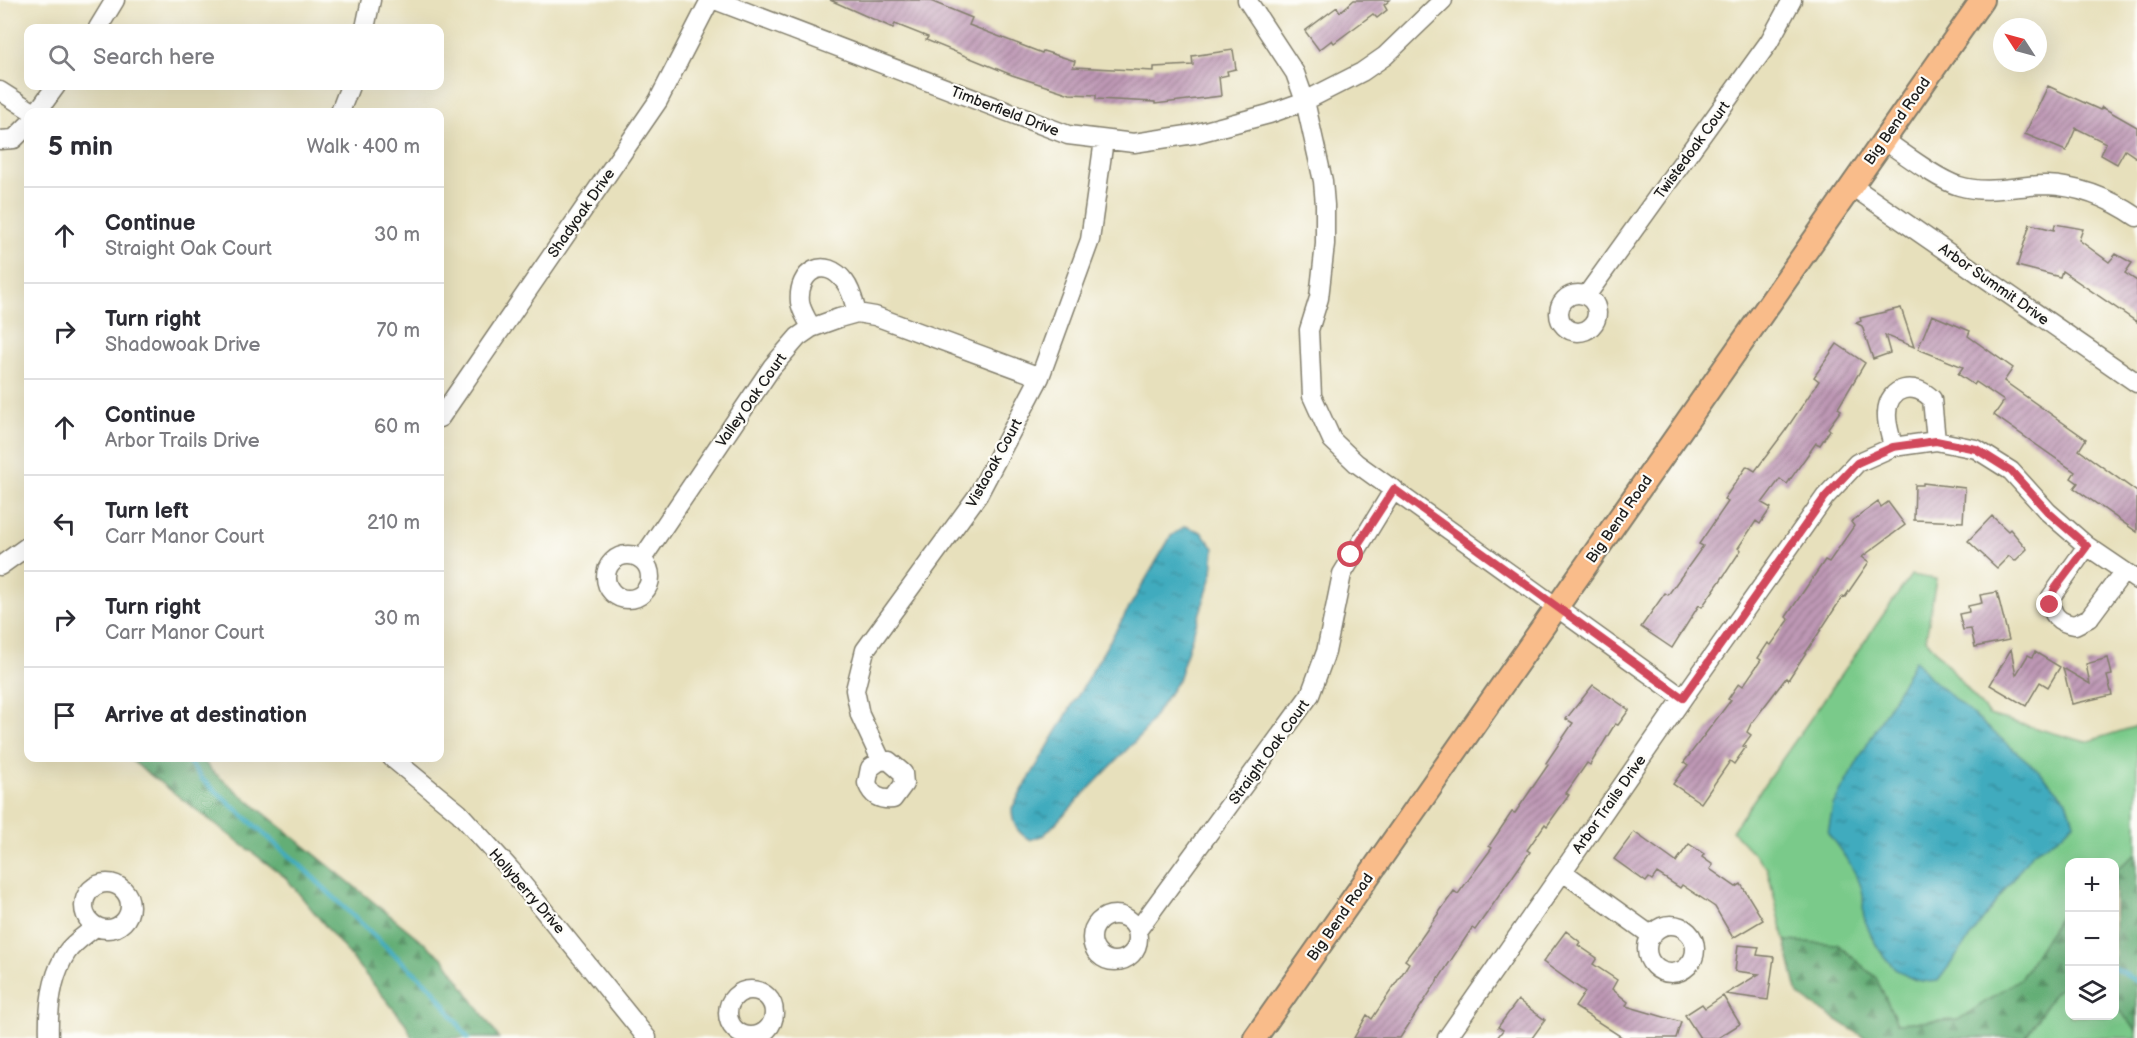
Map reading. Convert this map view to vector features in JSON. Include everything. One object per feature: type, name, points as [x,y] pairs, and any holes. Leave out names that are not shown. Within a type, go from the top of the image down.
[{"type":"main road","name":"Big Bend Road","points":[[1255,1038],[1982,0]]},
{"type":"street","points":[[100,24],[115,0]]},
{"type":"street","points":[[366,24],[371,0]]},
{"type":"street","name":"Shadyoak Drive","points":[[444,412],[658,101],[710,0]]},
{"type":"street","name":"Timberfield Drive","points":[[715,0],[1068,135],[1134,142],[1194,134],[1269,114],[1305,101],[1362,72],[1385,56],[1443,0]]},
{"type":"street","points":[[1247,0],[1295,74],[1305,101],[1323,181],[1325,244],[1319,298],[1309,330],[1312,396],[1332,440],[1356,463],[1683,698]]},
{"type":"street","name":"Twistedoak Court","points":[[1586,296],[1769,42],[1792,0]]},
{"type":"street","points":[[38,108],[54,90]]},
{"type":"street","points":[[342,108],[348,90]]},
{"type":"street","points":[[0,91],[28,108]]},
{"type":"street","points":[[0,140],[14,140],[24,129]]},
{"type":"street","name":"Vistaoak Court","points":[[881,760],[860,715],[855,690],[865,650],[978,495],[1040,377],[1090,240],[1104,140]]},
{"type":"street","points":[[1884,140],[1958,186],[2001,191],[2045,185],[2078,188],[2096,194],[2137,217]]},
{"type":"street","name":"Arbor Summit Drive","points":[[1852,186],[2137,382]]},
{"type":"street","points":[[811,328],[800,305],[800,285],[806,275],[817,268],[835,272],[845,282],[857,313],[884,319],[1040,377]]},
{"type":"street","name":"Valley Oak Court","points":[[642,559],[772,367],[798,337],[811,328],[857,313]]},
{"type":"street","points":[[1936,441],[1932,399],[1919,388],[1910,387],[1894,394],[1889,402],[1887,420],[1893,447],[1936,441],[1976,449],[2011,471],[2048,512],[2087,546],[2131,575],[2089,618],[2075,625],[2060,621],[2053,613],[2051,597],[2087,546]]},
{"type":"street","name":"Arbor Trails Drive","points":[[1447,1038],[1825,497],[1857,463],[1893,447]]},
{"type":"street","name":"Straight Oak Court","points":[[1137,931],[1310,695],[1326,652],[1342,574],[1394,489]]},
{"type":"street","points":[[0,566],[24,549]]},
{"type":"street","name":"Hollyberry Drive","points":[[397,762],[459,813],[511,870],[647,1038]]},
{"type":"street","points":[[1563,872],[1652,936]]},
{"type":"street","points":[[49,1038],[51,999],[62,962],[68,950],[96,927]]},
{"type":"green space","points":[[1911,575],[1936,579],[1926,639],[1989,715],[2086,742],[2137,726],[2137,854],[2119,867],[2119,858],[2065,858],[2065,908],[2021,978],[1958,1020],[1897,1023],[1876,978],[1837,944],[1785,941],[1767,868],[1732,831]]},
{"type":"green space","points":[[133,762],[204,762],[212,771],[445,960],[499,1038],[412,1038],[406,1024],[286,878]]},
{"type":"green space","points":[[2137,854],[2137,1030],[2119,1010],[2119,867]]},
{"type":"green space","points":[[2065,908],[2065,986],[2054,993],[2025,1038],[1865,1038],[1798,995],[1785,941],[1837,944],[1876,978],[1897,1023],[1958,1020],[2021,978]]},
{"type":"green space","points":[[2065,986],[2065,1020],[2119,1020],[2119,1010],[2137,1030],[2137,1038],[2025,1038],[2054,993]]},
{"type":"water","points":[[1185,526],[1201,532],[1214,548],[1212,576],[1178,680],[1144,732],[1044,835],[1030,840],[1016,827],[1012,808],[1171,536]]},
{"type":"water","points":[[1915,660],[1930,678],[2039,771],[2067,801],[2074,823],[2058,838],[2032,853],[1938,981],[1912,978],[1891,964],[1882,954],[1864,917],[1863,894],[1857,877],[1828,833],[1833,805]]},
{"type":"building","points":[[830,0],[928,0],[972,18],[969,25],[1042,53],[1043,51],[1075,61],[1073,67],[1154,71],[1154,67],[1193,65],[1192,56],[1233,50],[1236,69],[1227,71],[1228,75],[1219,77],[1221,96],[1155,104],[1155,102],[1096,99],[1096,95],[1070,94],[1012,75],[926,40],[928,37],[895,24],[893,28]]},
{"type":"building","points":[[1354,0],[1390,0],[1384,5],[1387,10],[1377,18],[1373,14],[1334,43],[1332,40],[1319,50],[1305,31],[1337,7],[1340,12]]},
{"type":"building","points":[[2048,86],[2100,110],[2102,107],[2137,127],[2137,158],[2125,150],[2117,164],[2101,155],[2106,143],[2076,128],[2066,151],[2025,134]]},
{"type":"building","points":[[2030,224],[2054,230],[2055,224],[2083,229],[2079,240],[2109,262],[2116,254],[2132,263],[2125,273],[2137,281],[2137,322],[2062,271],[2060,277],[2017,266]]},
{"type":"building","points":[[1901,308],[1914,347],[1885,335],[1890,353],[1873,359],[1862,326],[1856,323],[1861,321],[1860,318]]},
{"type":"building","points":[[1932,315],[1970,331],[1968,336],[2013,368],[2004,381],[2086,439],[2079,450],[2137,492],[2137,532],[2074,488],[2078,483],[2071,478],[2075,472],[1994,415],[2004,401],[1976,382],[1974,385],[1958,374],[1963,367],[1918,349]]},
{"type":"building","points":[[1837,344],[1865,363],[1838,408],[1841,410],[1828,428],[1830,430],[1820,445],[1816,443],[1787,484],[1780,479],[1762,503],[1771,508],[1760,524],[1756,521],[1738,548],[1741,550],[1702,607],[1699,605],[1672,648],[1641,627],[1665,593],[1668,595],[1703,546],[1699,544],[1728,502],[1724,499],[1747,466],[1755,471],[1785,431],[1819,381],[1814,377]]},
{"type":"building","points":[[1923,483],[1965,488],[1963,522],[1914,520],[1915,485],[1923,485]]},
{"type":"building","points":[[1878,502],[1881,507],[1888,502],[1905,525],[1862,557],[1869,562],[1845,597],[1843,596],[1788,680],[1786,678],[1751,724],[1747,732],[1751,735],[1743,746],[1746,747],[1734,764],[1730,761],[1701,803],[1673,784],[1688,765],[1684,762],[1731,700],[1728,699],[1739,683],[1743,686],[1761,660],[1758,658],[1768,643],[1771,645],[1789,620],[1786,617],[1825,560],[1829,562],[1854,526],[1851,522]]},
{"type":"building","points":[[1992,516],[2008,531],[2010,529],[2027,549],[2015,561],[2009,556],[1997,568],[1968,541]]},
{"type":"building","points":[[1997,592],[2009,640],[1975,647],[1971,629],[1963,630],[1959,614],[1969,612],[1968,606],[1982,603],[1980,595]]},
{"type":"building","points":[[2011,649],[2016,675],[2028,655],[2032,657],[2035,652],[2060,667],[2048,687],[2040,682],[2026,706],[1990,685]]},
{"type":"building","points":[[2108,658],[2112,675],[2107,676],[2112,695],[2072,704],[2063,668],[2090,684],[2086,664]]},
{"type":"building","points":[[1593,685],[1629,710],[1618,725],[1615,724],[1590,765],[1587,763],[1566,793],[1569,795],[1547,826],[1545,824],[1527,850],[1530,852],[1475,930],[1472,928],[1400,1038],[1354,1038],[1367,1015],[1372,1019],[1409,963],[1405,960],[1454,891],[1458,894],[1492,848],[1489,846],[1548,765],[1546,763],[1573,723],[1566,719]]},
{"type":"building","points":[[1634,832],[1676,862],[1689,844],[1704,854],[1702,857],[1713,865],[1710,869],[1736,887],[1741,884],[1763,920],[1733,938],[1715,907],[1682,885],[1680,888],[1657,873],[1652,880],[1649,878],[1646,882],[1614,859]]},
{"type":"building","points":[[1566,931],[1580,942],[1578,945],[1597,958],[1593,964],[1617,980],[1612,989],[1628,1002],[1626,1006],[1681,1022],[1676,1038],[1623,1038],[1575,1007],[1585,992],[1543,962]]},
{"type":"building","points":[[1738,945],[1759,947],[1757,955],[1774,957],[1768,1000],[1726,994],[1759,974],[1735,971]]},
{"type":"building","points":[[1723,996],[1740,1024],[1718,1038],[1700,1038],[1685,1015],[1702,1004],[1705,1008]]},
{"type":"building","points":[[1518,1000],[1545,1020],[1532,1038],[1497,1038],[1503,1030],[1498,1027]]},
{"type":"waterway","points":[[189,762],[203,780],[302,867],[433,989],[468,1038]]},
{"type":"waterway","points":[[2119,971],[2137,981]]},
{"type":"route","points":[[1351,555],[1394,489],[1683,698],[1825,497],[1857,463],[1893,447],[1936,441],[1976,449],[2011,471],[2048,512],[2087,546],[2054,590],[2050,605]]}]
